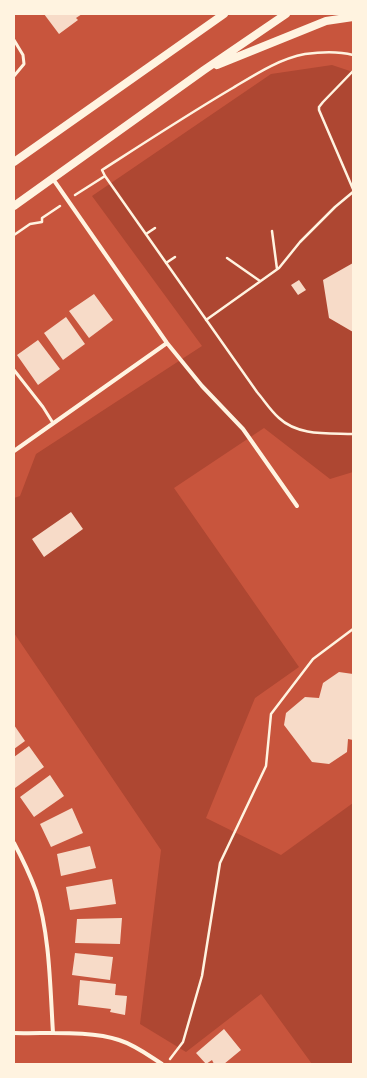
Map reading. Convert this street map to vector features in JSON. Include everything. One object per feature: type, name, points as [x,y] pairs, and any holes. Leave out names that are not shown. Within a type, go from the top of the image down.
[{"type":"main road","points":[[14,162],[224,14]]},
{"type":"main road","points":[[14,206],[204,70],[286,14]]},
{"type":"main road","points":[[204,70],[326,21],[353,16]]},
{"type":"street","points":[[53,179],[167,343],[202,386],[243,429],[297,506]]},
{"type":"street","points":[[14,450],[167,343]]},
{"type":"street","points":[[14,844],[36,891],[43,920],[47,946],[53,1033]]},
{"type":"street","points":[[14,1032],[94,1035],[118,1039],[141,1050],[162,1064]]},
{"type":"lane","points":[[14,40],[23,55],[24,64],[14,76]]},
{"type":"lane","points":[[14,370],[43,407],[53,423]]},
{"type":"path","points":[[353,55],[326,52],[304,55],[278,63],[248,78],[210,101],[102,170],[257,392],[278,418],[289,426],[300,430],[353,434]]},
{"type":"path","points":[[353,71],[323,102],[319,110],[353,189]]},
{"type":"path","points":[[86,187],[105,176]]},
{"type":"path","points":[[206,320],[277,269],[300,242],[335,207],[353,192]]},
{"type":"path","points":[[14,235],[30,224],[42,222],[42,218]]},
{"type":"path","points":[[146,234],[155,228]]},
{"type":"path","points":[[272,231],[277,269]]},
{"type":"path","points":[[166,263],[175,257]]},
{"type":"path","points":[[227,258],[260,281]]},
{"type":"path","points":[[166,1064],[183,1042],[202,976],[220,863],[266,766],[271,714],[313,659],[353,629]]},
{"type":"shaded area","points":[[332,65],[353,72],[353,472],[330,479],[264,428],[174,488],[299,667],[255,698],[206,818],[281,855],[353,803],[353,1064],[312,1064],[261,994],[186,1052],[140,1024],[161,850],[14,633],[14,498],[20,496],[36,454],[202,346],[92,196],[271,74]]},
{"type":"building","points":[[44,14],[82,14],[76,18],[78,20],[59,34]]},
{"type":"building","points":[[353,263],[353,332],[329,318],[323,280]]},
{"type":"building","points":[[299,280],[306,290],[298,295],[291,285]]},
{"type":"building","points":[[94,294],[113,320],[89,338],[69,311]]},
{"type":"building","points":[[66,317],[85,344],[63,360],[44,333]]},
{"type":"building","points":[[38,340],[60,369],[38,385],[17,355]]},
{"type":"building","points":[[71,512],[83,529],[44,557],[32,539]]},
{"type":"building","points":[[339,672],[353,674],[353,740],[348,739],[347,752],[329,764],[312,762],[284,725],[286,713],[305,697],[319,698],[323,683]]},
{"type":"building","points":[[14,725],[25,741],[14,749]]},
{"type":"building","points":[[29,746],[44,767],[15,788],[14,757]]},
{"type":"building","points":[[50,775],[64,796],[34,817],[20,797]]},
{"type":"building","points":[[72,808],[83,833],[51,847],[40,824]]},
{"type":"building","points":[[90,846],[96,868],[61,876],[57,854]]},
{"type":"building","points":[[112,879],[116,904],[70,910],[66,887]]},
{"type":"building","points":[[122,918],[120,944],[75,943],[77,919]]},
{"type":"building","points":[[75,953],[113,957],[110,980],[72,975]]},
{"type":"building","points":[[80,980],[116,984],[115,995],[127,996],[125,1015],[110,1012],[111,1009],[78,1005]]},
{"type":"building","points":[[224,1029],[241,1050],[224,1064],[214,1064],[212,1060],[206,1064],[196,1053]]}]
